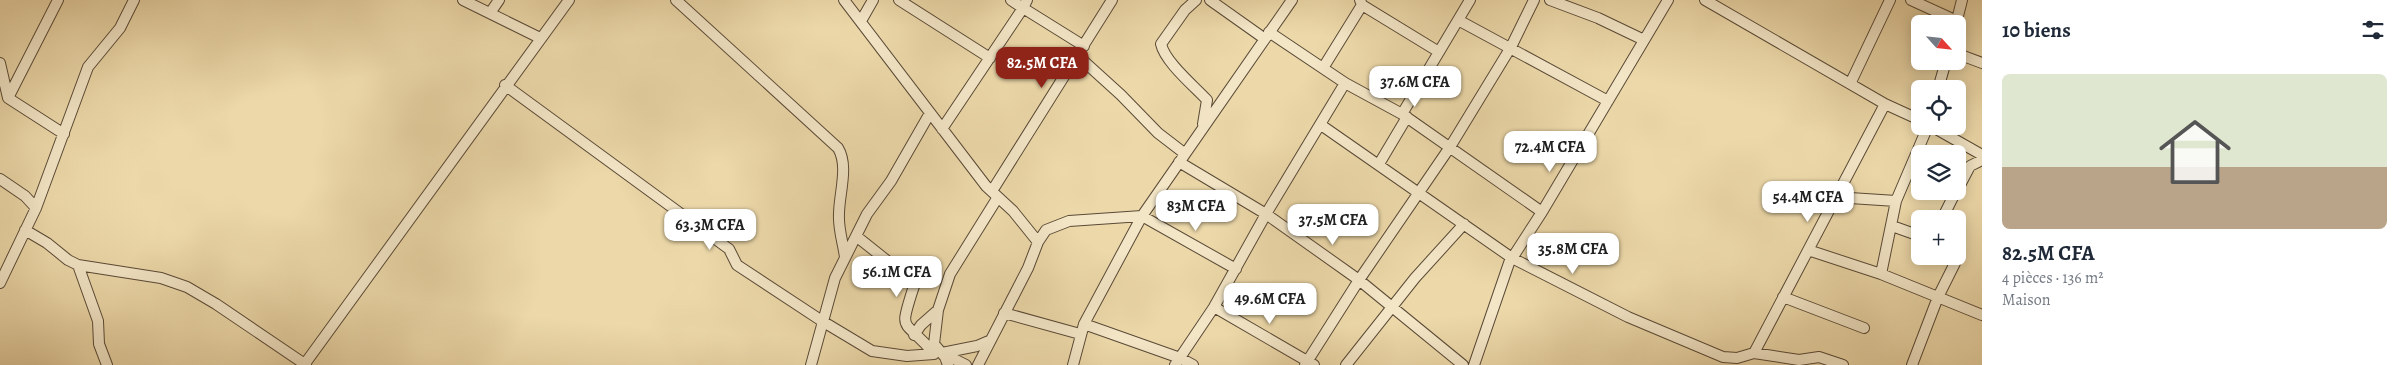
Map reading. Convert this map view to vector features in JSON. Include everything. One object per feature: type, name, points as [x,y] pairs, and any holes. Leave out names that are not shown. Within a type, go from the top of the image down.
[{"type":"street","points":[[8,98],[58,0]]},
{"type":"street","points":[[0,283],[36,208],[88,67],[120,28],[134,0]]},
{"type":"street","points":[[463,0],[540,38]]},
{"type":"street","points":[[490,13],[499,0]]},
{"type":"street","points":[[25,230],[78,264],[161,278],[187,287],[305,365],[505,84],[569,0]]},
{"type":"street","points":[[676,0],[838,148],[842,155],[838,216],[845,257]]},
{"type":"street","points":[[844,0],[930,114],[995,194],[1013,210],[1038,242]]},
{"type":"street","points":[[861,21],[873,0]]},
{"type":"street","points":[[899,0],[990,58]]},
{"type":"street","points":[[1011,0],[1025,4],[1084,46]]},
{"type":"street","points":[[936,354],[938,310],[950,274],[995,194],[1112,0]]},
{"type":"street","points":[[1196,0],[1185,10],[1161,44],[1162,50],[1207,100],[1203,126]]},
{"type":"street","points":[[1210,0],[1345,83],[1404,115],[1542,212]]},
{"type":"street","points":[[1073,365],[1082,329],[1142,216],[1292,0]]},
{"type":"street","points":[[1379,164],[1404,115],[1470,0]]},
{"type":"street","points":[[1214,307],[1309,364],[1359,280],[1450,148],[1512,47],[1534,0]]},
{"type":"street","points":[[1550,0],[1598,18],[1644,40]]},
{"type":"street","points":[[1474,365],[1512,258],[1542,212],[1668,0]]},
{"type":"street","points":[[1705,0],[1851,82],[1886,104],[1911,116]]},
{"type":"street","points":[[1851,82],[1890,0]]},
{"type":"street","points":[[1910,0],[1941,15]]},
{"type":"street","points":[[1958,15],[1962,0]]},
{"type":"street","points":[[1323,68],[1361,2],[1439,52]]},
{"type":"street","points":[[942,128],[1025,4]]},
{"type":"street","points":[[1458,20],[1512,47],[1608,100]]},
{"type":"street","points":[[1078,56],[1122,95],[1182,157],[1359,280],[1463,365]]},
{"type":"street","points":[[1966,57],[1982,63]]},
{"type":"street","points":[[0,63],[8,98],[64,134]]},
{"type":"street","points":[[1178,361],[1214,307],[1266,214],[1345,83]]},
{"type":"street","points":[[505,84],[729,249],[737,266],[872,351],[907,356],[936,354],[977,346],[991,340]]},
{"type":"street","points":[[1754,353],[1886,104]]},
{"type":"street","points":[[810,365],[835,278],[845,257],[866,214],[891,181],[930,114]]},
{"type":"street","points":[[1321,125],[1512,258],[1628,317],[1723,356],[1737,358],[1754,353],[1798,362],[1818,357],[1843,365]]},
{"type":"street","points":[[1881,274],[1896,201],[1924,135]]},
{"type":"street","points":[[1947,135],[1982,155]]},
{"type":"street","points":[[1966,173],[1970,166],[1982,160]]},
{"type":"street","points":[[0,180],[25,196],[36,208]]},
{"type":"street","points":[[1838,194],[1850,198],[1896,201]]},
{"type":"street","points":[[978,365],[1028,268],[1038,242],[1046,230],[1069,221],[1142,216],[1236,270]]},
{"type":"street","points":[[1346,365],[1416,278],[1464,224]]},
{"type":"street","points":[[1892,226],[1911,233]]},
{"type":"street","points":[[856,236],[915,283],[904,316],[906,327],[948,365]]},
{"type":"street","points":[[1808,250],[1881,274],[1982,315]]},
{"type":"street","points":[[78,264],[98,320],[99,344],[107,365]]},
{"type":"street","points":[[1912,365],[1938,297],[1954,265]]},
{"type":"street","points":[[1783,297],[1864,328]]},
{"type":"street","points":[[914,335],[921,325],[938,310]]},
{"type":"street","points":[[1004,313],[1082,329],[1193,365]]},
{"type":"street","points":[[936,354],[966,365]]}]
